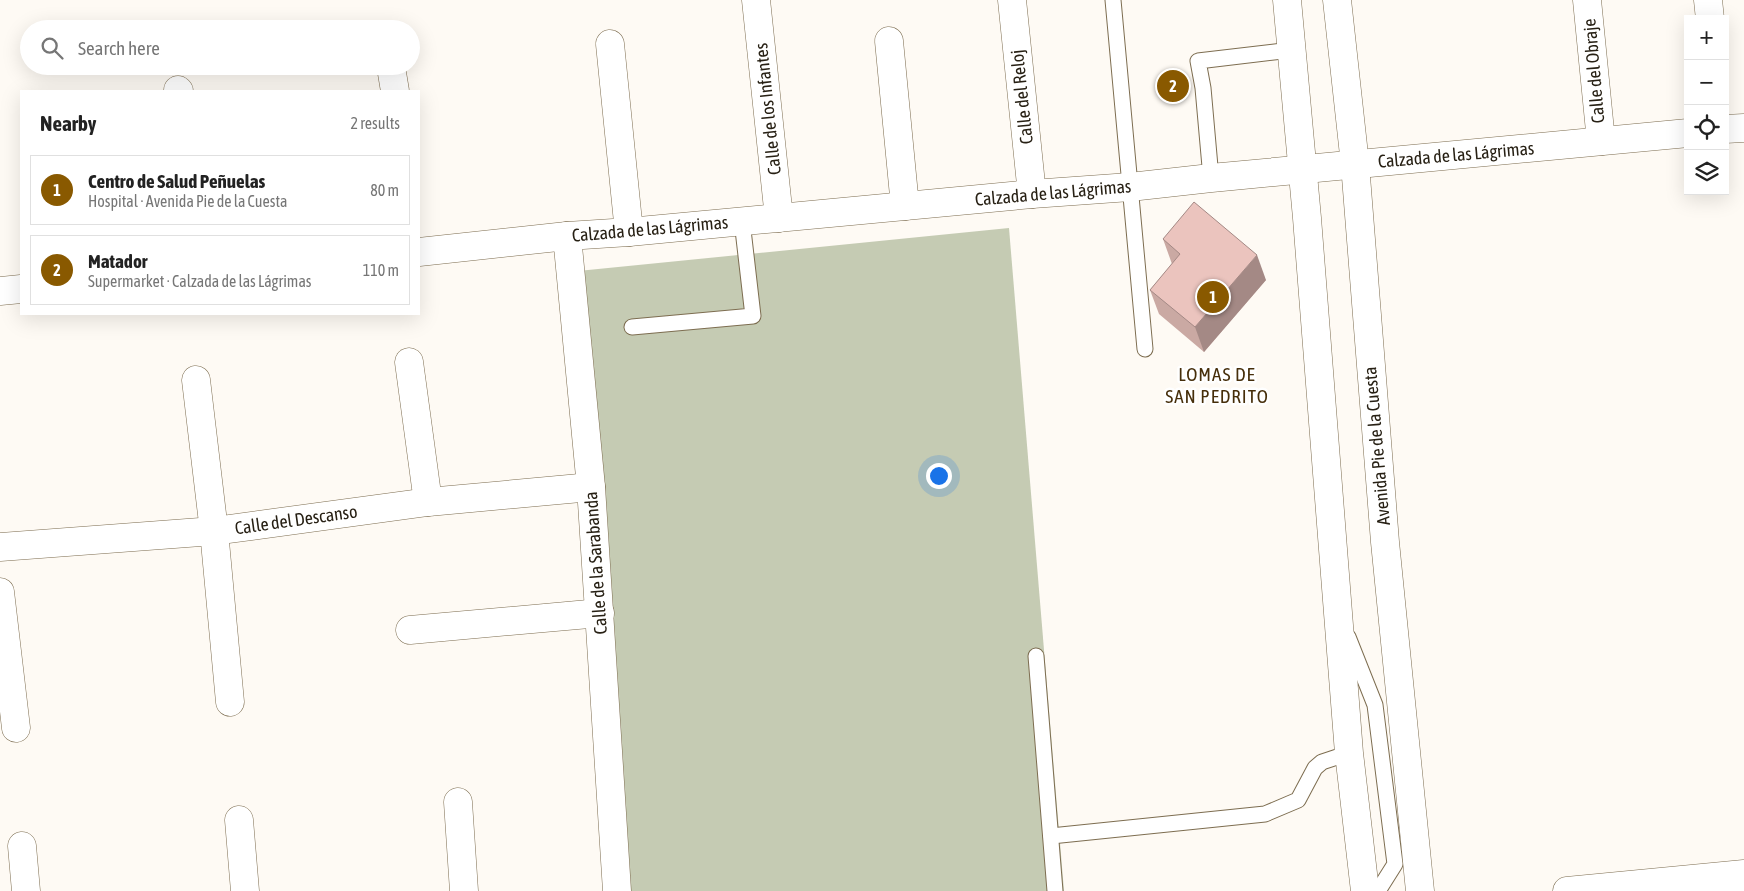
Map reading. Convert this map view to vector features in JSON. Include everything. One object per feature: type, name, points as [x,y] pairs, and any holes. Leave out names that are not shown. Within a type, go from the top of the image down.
[{"type":"street","name":"Calle de los Infantes","points":[[756,0],[780,218]]},
{"type":"street","name":"Calle del Reloj","points":[[1012,0],[1032,194]]},
{"type":"street","points":[[1287,0],[1348,753],[1365,891]]},
{"type":"street","name":"Avenida Pie de la Cuesta","points":[[1337,0],[1355,164],[1385,542],[1420,891]]},
{"type":"street","name":"Calle del Obraje","points":[[1587,0],[1601,141]]},
{"type":"street","points":[[1708,0],[1710,15]]},
{"type":"street","points":[[889,41],[905,206]]},
{"type":"street","points":[[610,44],[628,232]]},
{"type":"street","points":[[1729,130],[1744,128]]},
{"type":"street","name":"Calzada de las Lágrimas","points":[[420,252],[567,236],[628,232],[1032,194],[1130,187],[1684,133]]},
{"type":"street","name":"Calle de la Sarabanda","points":[[567,236],[591,487],[617,891]]},
{"type":"street","points":[[0,291],[20,289]]},
{"type":"street","points":[[409,362],[428,502]]},
{"type":"street","points":[[196,380],[214,531],[230,702]]},
{"type":"street","name":"Calle del Descanso","points":[[0,547],[214,531],[428,502],[591,487]]},
{"type":"street","points":[[0,592],[16,728]]},
{"type":"street","points":[[410,630],[600,613]]},
{"type":"street","points":[[458,802],[464,891]]},
{"type":"street","points":[[238,820],[245,891]]},
{"type":"street","points":[[22,846],[26,891]]},
{"type":"street","points":[[1567,891],[1744,874]]},
{"type":"lane","points":[[1113,0],[1145,349]]},
{"type":"lane","points":[[1211,178],[1203,88],[1198,61],[1291,50]]},
{"type":"lane","points":[[632,327],[753,316],[742,221]]},
{"type":"lane","points":[[1336,608],[1375,705],[1395,864],[1378,891]]},
{"type":"lane","points":[[1036,656],[1055,891]]},
{"type":"lane","points":[[1051,836],[1265,814],[1298,800],[1315,768],[1322,762],[1348,753]]},
{"type":"lane","points":[[1720,891],[1744,889]]},
{"type":"green space","points":[[1009,228],[1064,891],[628,891],[578,271]]},
{"type":"building","points":[[1194,202],[1257,255],[1195,327],[1150,290],[1180,254],[1163,239]]},
{"type":"place","name":"Matador","points":[[1173,86]]},
{"type":"place","name":"Centro de Salud Peñuelas","points":[[1213,297]]},
{"type":"district","name":"LOMAS DE SAN PEDRITO","points":[[1217,385]]}]
